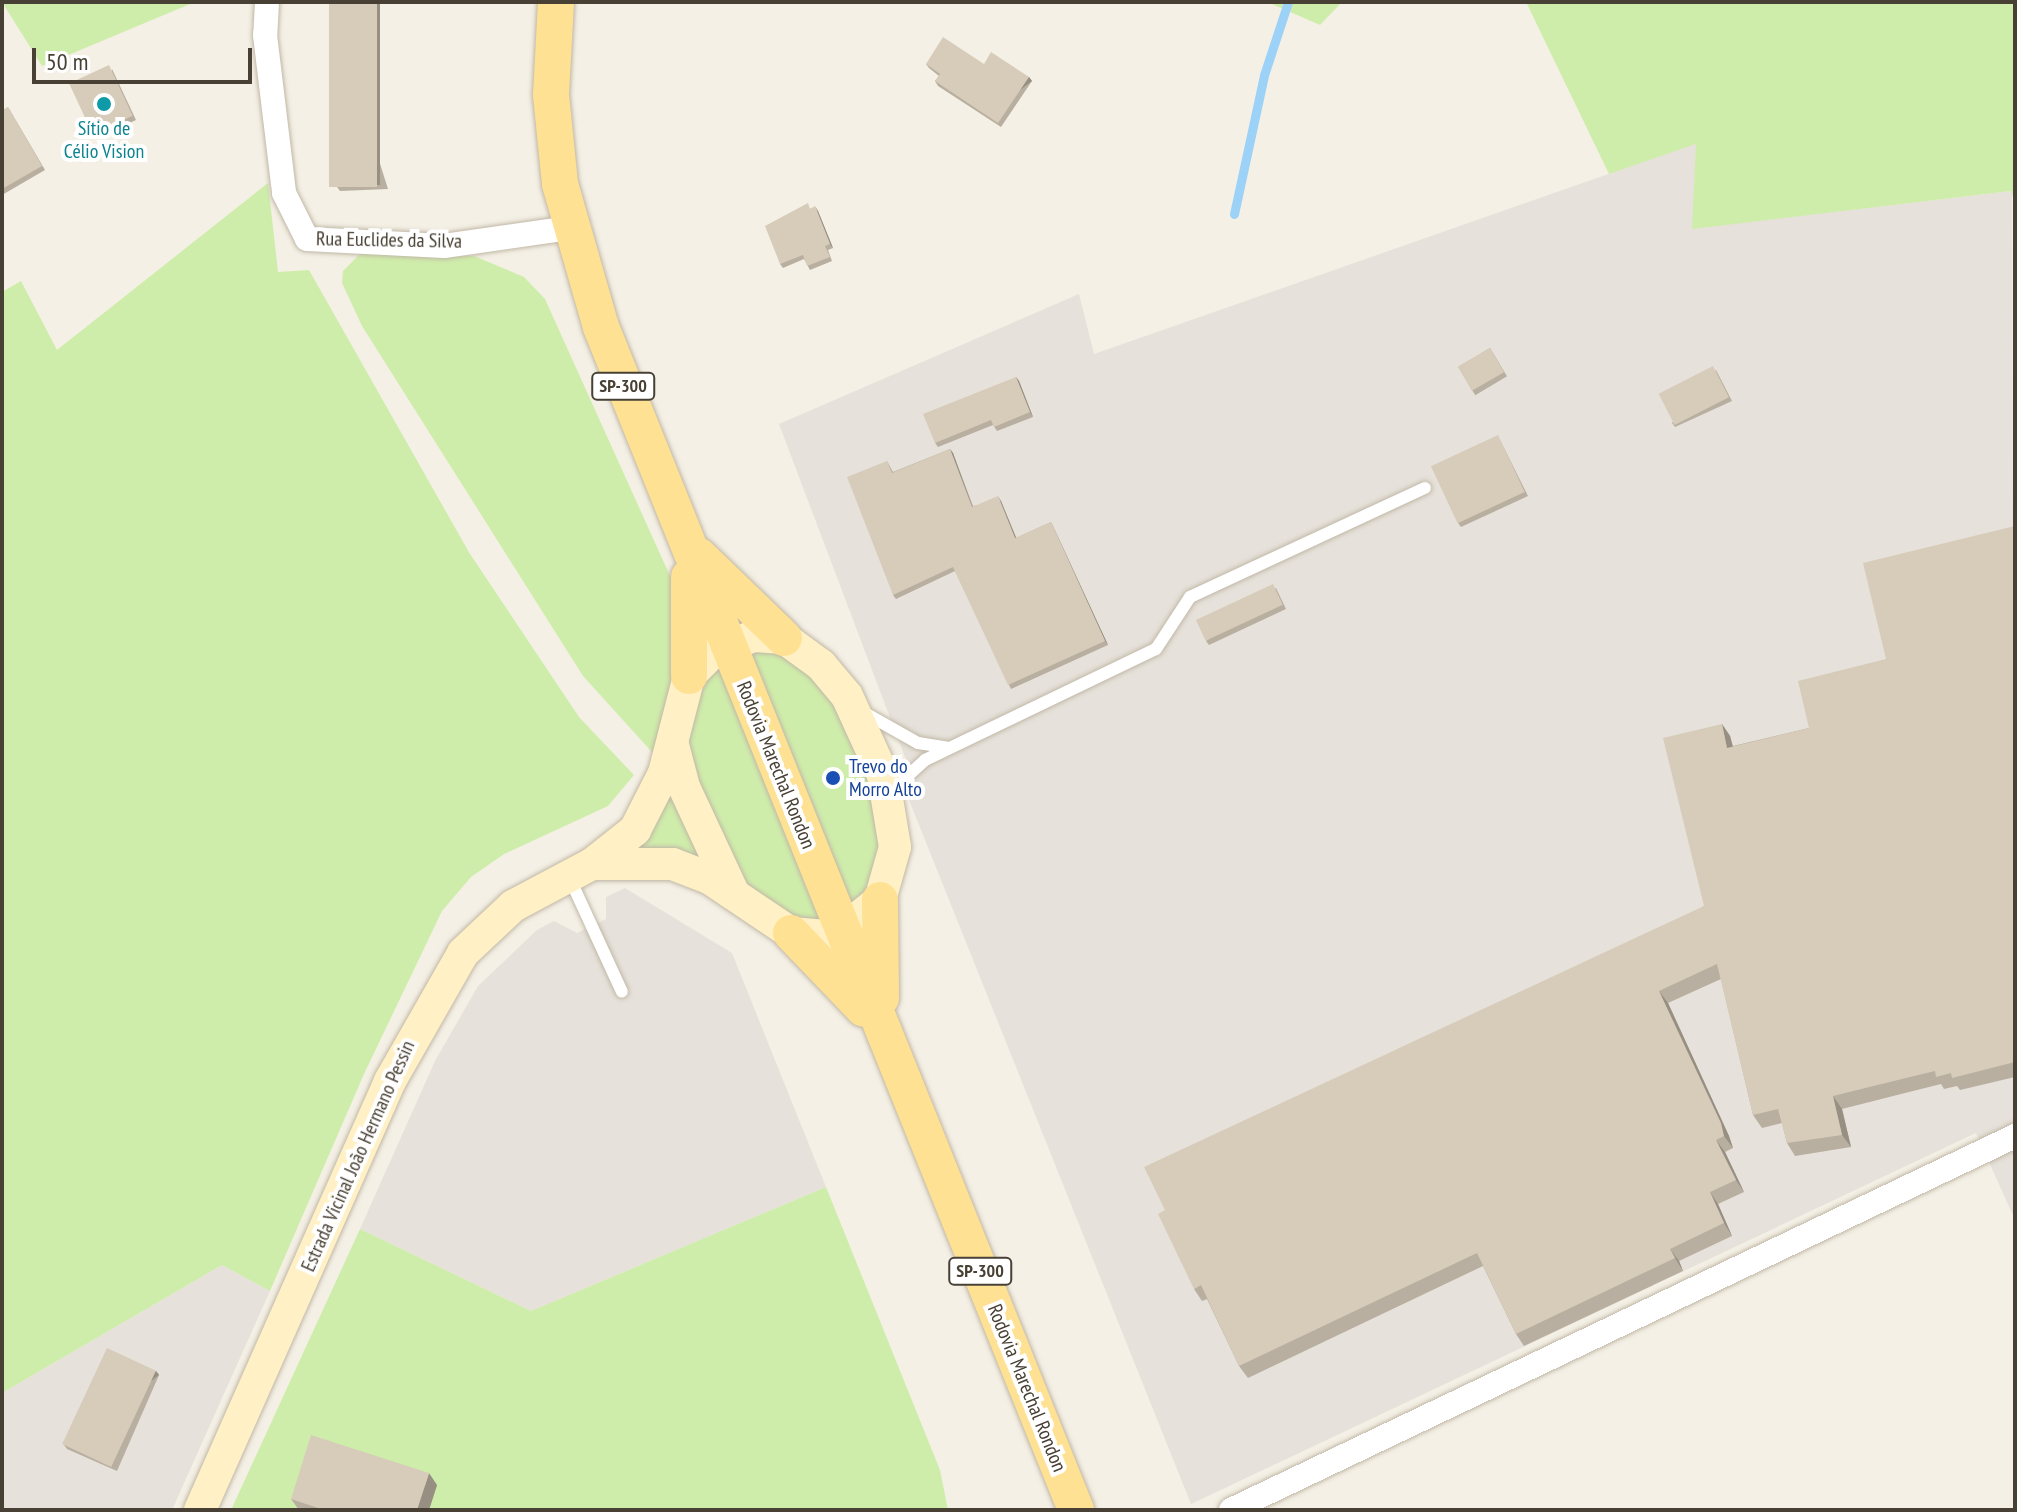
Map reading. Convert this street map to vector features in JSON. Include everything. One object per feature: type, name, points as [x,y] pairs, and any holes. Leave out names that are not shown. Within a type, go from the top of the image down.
[{"type":"main road","name":"Rodovia Marechal Rondon","points":[[556,2],[551,95],[569,228],[612,355],[1076,1510]]},
{"type":"main road","points":[[685,540],[784,638],[821,665],[854,707],[888,794],[895,847],[880,900],[884,1032]]},
{"type":"main road","points":[[685,540],[693,643],[689,676]]},
{"type":"main road","points":[[689,676],[727,644],[754,636],[784,638]]},
{"type":"main road","name":"Estrada Vicinal João Hermano Pessin","points":[[200,1510],[390,1081],[432,1001],[463,953],[498,919],[580,870],[646,816],[673,745],[689,676]]},
{"type":"main road","points":[[673,745],[697,816],[736,896]]},
{"type":"main road","points":[[580,870],[673,864],[709,878],[791,933],[884,1032]]},
{"type":"main road","points":[[791,933],[812,937],[843,930],[880,900]]},
{"type":"street","name":"Rua Euclides da Silva","points":[[267,2],[265,35],[284,193],[307,239],[444,246],[569,228]]},
{"type":"street","points":[[1231,1510],[2015,1136]]},
{"type":"lane","points":[[888,794],[909,772],[951,748],[1156,649],[1190,597],[1425,488]]},
{"type":"lane","points":[[854,707],[918,743],[951,748]]},
{"type":"lane","points":[[580,870],[622,992]]},
{"type":"shaded area","points":[[1697,143],[1693,228],[2012,191],[2015,1220],[1976,1133],[1191,1504],[907,795],[914,781],[779,424],[1079,294],[1094,354]]},
{"type":"shaded area","points":[[625,888],[732,953],[826,1187],[531,1311],[360,1229],[435,1061],[478,986],[537,930],[554,921],[577,933],[606,919],[606,897]]},
{"type":"shaded area","points":[[222,1265],[270,1291],[172,1510],[2,1510],[2,1393]]},
{"type":"green space","points":[[2,2],[195,2],[42,66]]},
{"type":"green space","points":[[1267,2],[1342,2],[1320,25]]},
{"type":"green space","points":[[1526,2],[2015,2],[2015,203],[2011,191],[1692,229],[1696,144],[1609,174]]},
{"type":"green space","points":[[268,183],[278,272],[309,270],[470,554],[579,717],[634,775],[608,806],[504,854],[471,877],[442,911],[364,1074],[270,1291],[222,1265],[2,1393],[2,292],[21,281],[57,350]]},
{"type":"green space","points":[[361,253],[474,256],[524,277],[545,299],[675,587],[682,618],[661,762],[583,676],[362,326],[342,283],[343,271]]},
{"type":"green space","name":"Trevo do Morro Alto","points":[[776,649],[829,687],[886,811],[877,882],[843,915],[808,923],[624,852],[698,683],[731,652]]},
{"type":"green space","points":[[826,1187],[940,1470],[948,1510],[231,1510],[360,1229],[531,1311]]},
{"type":"building","points":[[329,2],[377,2],[377,187],[329,187]]},
{"type":"building","points":[[943,37],[984,64],[991,52],[1029,77],[998,123],[935,81],[940,74],[926,64]]},
{"type":"building","name":"Sítio de Célio Vision","points":[[109,65],[133,116],[93,134],[69,84]]},
{"type":"building","points":[[8,107],[42,166],[2,189],[2,111]]},
{"type":"building","points":[[808,203],[810,209],[815,206],[830,244],[825,246],[830,257],[807,266],[803,255],[780,264],[765,226]]},
{"type":"building","points":[[1490,348],[1504,372],[1472,391],[1458,366]]},
{"type":"building","points":[[1713,366],[1729,397],[1675,425],[1659,394]]},
{"type":"building","points":[[1016,377],[1030,412],[994,427],[991,420],[935,443],[923,414]]},
{"type":"building","points":[[1498,435],[1525,492],[1458,523],[1431,466]]},
{"type":"building","points":[[950,449],[972,507],[998,496],[1015,538],[1051,522],[1105,641],[1008,685],[953,567],[893,595],[847,477],[887,461],[892,473]]},
{"type":"building","points":[[2015,526],[2015,1062],[1952,1078],[1951,1073],[1936,1077],[1935,1071],[1833,1096],[1842,1135],[1787,1143],[1778,1109],[1753,1115],[1717,964],[1659,991],[1721,1123],[1724,1136],[1716,1140],[1736,1180],[1710,1192],[1724,1223],[1670,1249],[1675,1258],[1516,1334],[1477,1253],[1239,1366],[1201,1285],[1194,1289],[1158,1214],[1165,1210],[1144,1167],[1704,906],[1663,738],[1722,724],[1727,748],[1809,728],[1798,681],[1886,659],[1863,563]]},
{"type":"building","points":[[1273,584],[1283,605],[1206,641],[1196,620]]},
{"type":"building","points":[[107,1348],[156,1371],[111,1467],[62,1444]]},
{"type":"building","points":[[311,1435],[429,1473],[417,1510],[324,1510],[291,1499]]},
{"type":"waterway","points":[[1234,214],[1264,75],[1288,2]]},
{"type":"place","name":"Sítio de Célio Vision","points":[[104,104]]},
{"type":"place","name":"Trevo do Morro Alto","points":[[833,778]]}]
